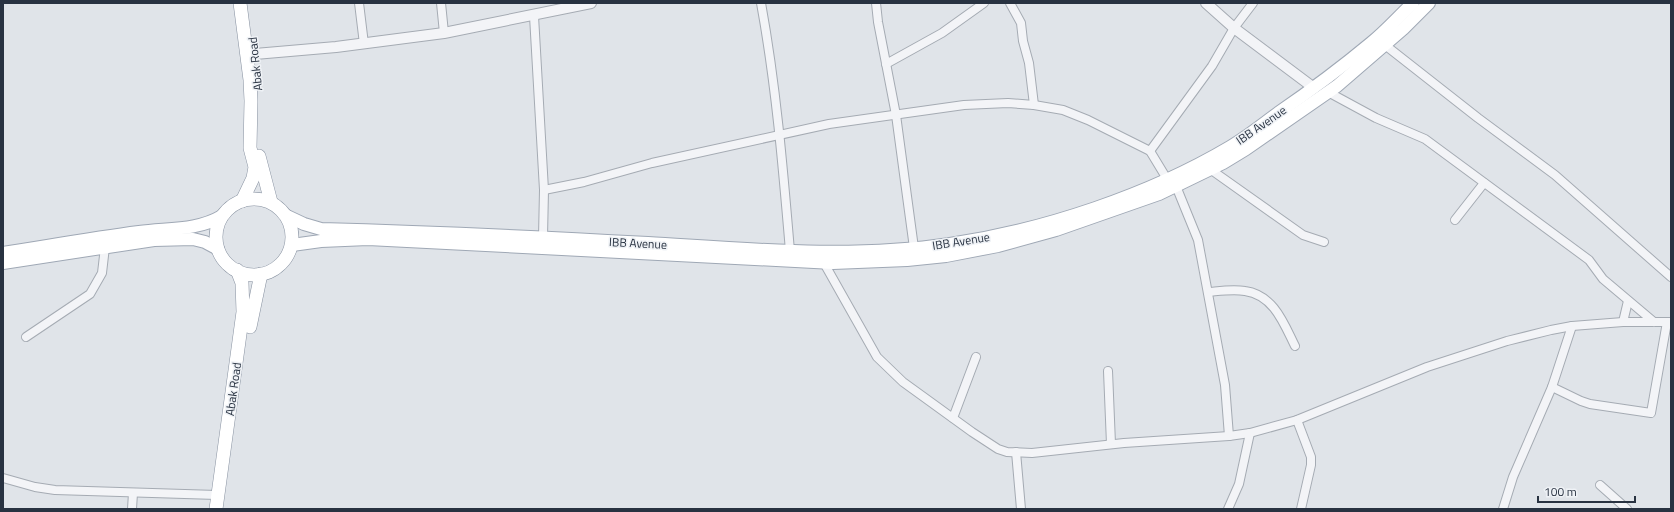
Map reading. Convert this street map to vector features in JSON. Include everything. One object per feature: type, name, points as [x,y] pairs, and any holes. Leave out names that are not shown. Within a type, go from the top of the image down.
[{"type":"highway","name":"Abak Road","points":[[240,3],[250,80],[253,148]]},
{"type":"highway","name":"Abak Road","points":[[247,3],[255,54],[259,104],[253,148]]},
{"type":"highway","points":[[242,201],[253,178],[256,167],[253,148]]},
{"type":"highway","points":[[253,148],[271,202]]},
{"type":"highway","points":[[260,199],[271,202],[287,216],[292,231],[292,245],[284,260],[274,269],[261,274],[248,274],[237,270],[229,265],[222,257],[218,248],[216,232],[222,216],[229,209],[242,201],[260,199]]},
{"type":"highway","name":"Abak Road","points":[[216,509],[243,312],[242,283],[237,270]]},
{"type":"highway","name":"Abak Road","points":[[224,509],[249,329],[261,274]]},
{"type":"main road","name":"IBB Avenue","points":[[287,216],[304,224],[321,229],[443,232],[790,252],[866,252],[977,240],[1066,218],[1136,192],[1172,182],[1197,165],[1231,146],[1314,88],[1373,41],[1413,3]]},
{"type":"main road","points":[[292,245],[321,241],[368,239],[824,263],[887,262],[946,256],[998,246],[1056,230],[1140,202],[1172,182],[1210,169],[1246,149],[1328,92],[1385,45],[1429,3]]},
{"type":"main road","points":[[3,253],[123,239],[197,226],[212,222],[222,216]]},
{"type":"main road","points":[[3,263],[105,247],[123,239],[193,239],[205,242],[218,248]]},
{"type":"street","points":[[359,3],[364,44]]},
{"type":"street","points":[[441,3],[444,33]]},
{"type":"street","points":[[255,54],[364,44],[444,33],[534,16],[591,3]]},
{"type":"street","points":[[760,3],[768,44],[780,135],[790,252]]},
{"type":"street","points":[[876,3],[896,115],[914,248]]},
{"type":"street","points":[[886,64],[942,33],[984,3]]},
{"type":"street","points":[[1010,3],[1021,23],[1023,40],[1029,63],[1034,105]]},
{"type":"street","points":[[1206,3],[1234,28],[1314,88]]},
{"type":"street","points":[[1150,151],[1212,66],[1234,28],[1253,3]]},
{"type":"street","points":[[534,16],[544,190],[543,237]]},
{"type":"street","points":[[1385,45],[1472,114],[1555,175],[1670,273]]},
{"type":"street","points":[[1328,92],[1376,118],[1424,139],[1589,260],[1603,279],[1654,322]]},
{"type":"street","points":[[544,190],[584,182],[652,163],[829,124],[964,105],[1008,103],[1034,105],[1063,110],[1088,120],[1150,151],[1172,182],[1198,240],[1225,385],[1228,436]]},
{"type":"street","points":[[1210,169],[1303,235],[1324,242]]},
{"type":"street","points":[[1455,220],[1484,183]]},
{"type":"street","points":[[26,337],[90,294],[102,273],[105,247]]},
{"type":"street","points":[[824,263],[877,357],[903,382],[998,449],[1007,452],[1032,453],[1111,444],[1228,436],[1250,433],[1297,420],[1427,367],[1507,341],[1572,326],[1623,322],[1669,322],[1651,414],[1590,404],[1552,387]]},
{"type":"street","points":[[1208,292],[1245,291],[1255,294],[1268,301],[1278,312],[1295,346]]},
{"type":"street","points":[[1623,322],[1628,301]]},
{"type":"street","points":[[1503,509],[1512,477],[1552,387],[1572,326]]},
{"type":"street","points":[[953,418],[976,357]]},
{"type":"street","points":[[1108,371],[1111,444]]},
{"type":"street","points":[[1297,420],[1311,457],[1311,465],[1301,509]]},
{"type":"street","points":[[1228,509],[1239,484],[1250,433]]},
{"type":"street","points":[[1016,452],[1021,509]]},
{"type":"street","points":[[3,478],[35,487],[55,490],[217,495]]},
{"type":"street","points":[[1600,485],[1627,509]]},
{"type":"street","points":[[132,509],[133,493]]}]
